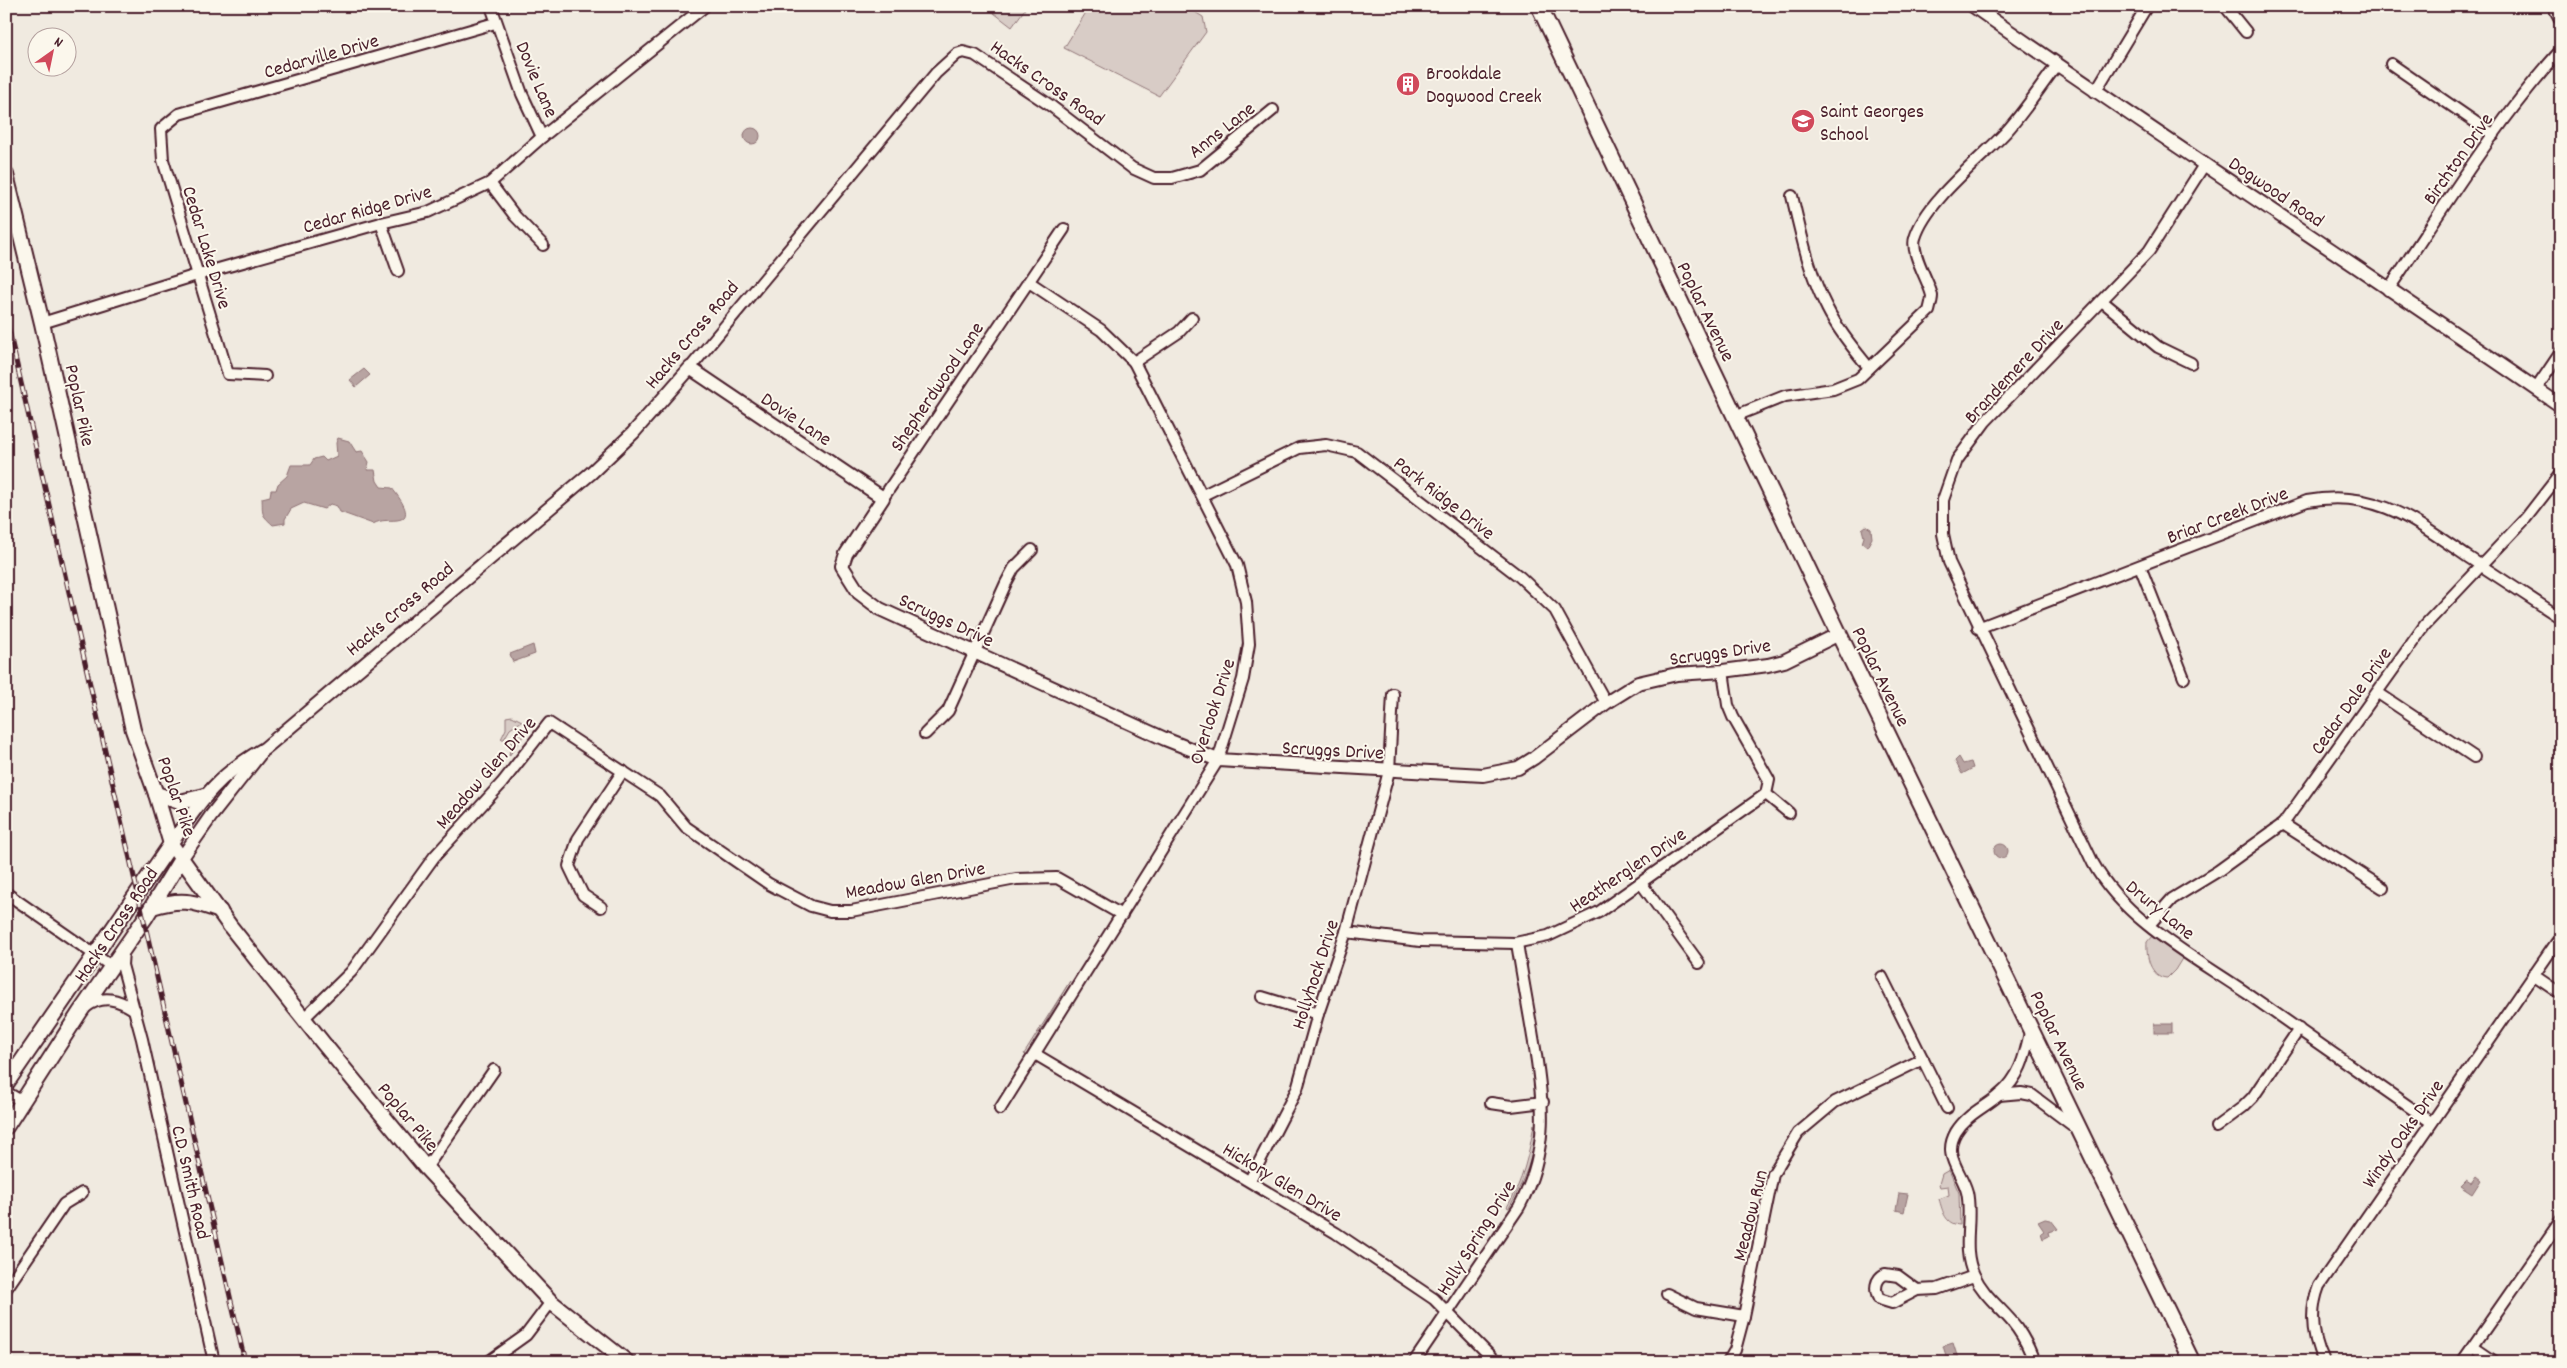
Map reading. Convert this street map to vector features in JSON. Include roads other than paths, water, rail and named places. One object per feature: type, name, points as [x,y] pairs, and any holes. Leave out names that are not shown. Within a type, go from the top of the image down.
[{"type":"main road","name":"Poplar Avenue","points":[[1539,6],[2192,1362]]},
{"type":"main road","name":"Poplar Pike","points":[[6,175],[42,323],[133,730],[156,794],[171,844],[220,912],[426,1168],[551,1302],[627,1362]]},
{"type":"main road","points":[[156,794],[180,802],[205,796]]},
{"type":"main road","name":"Hacks Cross Road","points":[[6,1084],[171,844]]},
{"type":"main road","name":"Hacks Cross Road","points":[[6,1127],[80,1012],[152,907],[181,859]]},
{"type":"main road","points":[[152,907],[183,900],[196,902],[220,912]]},
{"type":"street","name":"Dovie Lane","points":[[491,6],[495,24],[522,94],[542,137]]},
{"type":"street","name":"Cedar Ridge Drive","points":[[42,323],[197,275],[381,222],[428,212],[490,183],[542,137],[705,6]]},
{"type":"street","name":"Dogwood Road","points":[[1973,6],[2095,92],[2292,222],[2388,290],[2561,406]]},
{"type":"street","points":[[2095,92],[2147,6]]},
{"type":"street","points":[[2225,6],[2246,32]]},
{"type":"street","points":[[2553,6],[2561,21]]},
{"type":"street","name":"Cedarville Drive","points":[[161,129],[179,114],[495,24]]},
{"type":"street","name":"Birchton Drive","points":[[2388,290],[2494,135],[2538,76],[2561,50]]},
{"type":"street","name":"Hacks Cross Road","points":[[171,844],[214,785],[238,764],[264,749],[594,470],[633,432],[690,368],[936,73],[958,54],[970,53],[982,60],[1051,106],[1132,168]]},
{"type":"street","points":[[2392,64],[2494,135]]},
{"type":"street","points":[[1735,416],[1785,396],[1833,389],[1858,379],[1929,311],[1932,296],[1925,281],[1914,240],[1920,228],[1932,209],[1966,170],[2006,132],[2057,65]]},
{"type":"street","name":"Anns Lane","points":[[1132,168],[1144,175],[1163,179],[1200,170],[1273,110]]},
{"type":"street","name":"Cedar Lake Drive","points":[[161,129],[163,160],[228,374],[265,376]]},
{"type":"street","name":"Brandemere Drive","points":[[1978,628],[1948,562],[1945,546],[1943,500],[1957,460],[1985,422],[2149,251],[2204,165]]},
{"type":"street","points":[[490,183],[515,216],[543,244]]},
{"type":"street","points":[[1792,196],[1804,243],[1826,307],[1844,337],[1869,368]]},
{"type":"street","points":[[381,222],[398,271]]},
{"type":"street","name":"Shepherdwood Lane","points":[[842,566],[846,554],[1064,228]]},
{"type":"street","name":"Overlook Drive","points":[[1000,1109],[1218,760],[1244,679],[1249,634],[1246,602],[1237,565],[1134,362],[1101,330],[1029,282]]},
{"type":"street","points":[[2102,302],[2158,347],[2191,363]]},
{"type":"street","points":[[1134,362],[1179,332],[1192,318]]},
{"type":"street","points":[[2536,389],[2561,352]]},
{"type":"street","name":"Dovie Lane","points":[[690,368],[883,498]]},
{"type":"street","name":"Park Ridge Drive","points":[[1203,495],[1299,448],[1326,445],[1357,452],[1520,577],[1555,610],[1606,703]]},
{"type":"street","name":"Cedar Dale Drive","points":[[2149,925],[2166,904],[2184,889],[2218,871],[2283,824],[2425,625],[2526,518],[2561,473]]},
{"type":"street","name":"Briar Creek Drive","points":[[1978,628],[2307,501],[2338,497],[2357,499],[2396,510],[2561,618]]},
{"type":"street","points":[[925,734],[948,710],[1014,568],[1032,550]]},
{"type":"street","name":"Scruggs Drive","points":[[842,566],[859,593],[880,609],[1218,760],[1483,775],[1518,768],[1606,703],[1638,683],[1677,674],[1723,671],[1784,661],[1840,634]]},
{"type":"street","points":[[2140,566],[2184,678]]},
{"type":"street","name":"Drury Lane","points":[[1978,628],[2096,869],[2117,898],[2149,925],[2431,1122]]},
{"type":"street","points":[[1723,671],[1728,705],[1733,717],[1769,780],[1766,794],[1789,813]]},
{"type":"street","points":[[2378,693],[2474,757]]},
{"type":"street","name":"Hollyhock Drive","points":[[1250,1180],[1297,1089],[1318,1014],[1346,932],[1389,771],[1394,694]]},
{"type":"street","name":"Meadow Glen Drive","points":[[304,1018],[351,972],[434,857],[502,783],[546,725],[553,724],[665,801],[690,830],[770,884],[811,906],[830,911],[851,911],[1016,879],[1057,878],[1122,915]]},
{"type":"street","name":"Hacks Cross Road","points":[[181,859],[264,749]]},
{"type":"street","points":[[601,908],[583,895],[569,866],[578,839],[623,771]]},
{"type":"street","name":"Heatherglen Drive","points":[[1346,932],[1420,942],[1517,944],[1548,936],[1573,926],[1641,883],[1766,794]]},
{"type":"street","points":[[2283,824],[2382,888]]},
{"type":"street","points":[[1641,883],[1699,963]]},
{"type":"street","points":[[6,893],[111,966]]},
{"type":"street","name":"Windy Oaks Drive","points":[[2324,1362],[2312,1330],[2312,1316],[2319,1286],[2561,936]]},
{"type":"street","name":"Holly Spring Drive","points":[[1414,1362],[1522,1201],[1541,1145],[1543,1102],[1517,944]]},
{"type":"street","name":"C.D. Smith Road","points":[[123,949],[122,965],[135,1010],[214,1362]]},
{"type":"street","points":[[2533,975],[2561,994]]},
{"type":"street","points":[[1882,977],[1946,1108]]},
{"type":"street","points":[[1262,997],[1318,1014]]},
{"type":"street","points":[[80,1012],[95,1000],[105,999],[114,999],[135,1010]]},
{"type":"street","points":[[2031,1028],[2020,1072],[1999,1095],[1976,1110],[1962,1124],[1950,1148],[1952,1162],[1967,1194],[1968,1254],[1974,1276],[1990,1299],[2017,1328],[2034,1362]]},
{"type":"street","points":[[2216,1127],[2253,1097],[2299,1029]]},
{"type":"street","name":"Hickory Glen Drive","points":[[1035,1054],[1250,1180],[1336,1233],[1434,1299],[1496,1362]]},
{"type":"street","name":"Meadow Run","points":[[1728,1362],[1735,1350],[1744,1316],[1773,1174],[1798,1134],[1835,1102],[1923,1059]]},
{"type":"street","points":[[426,1168],[494,1070]]},
{"type":"street","points":[[6,1092],[23,1102]]},
{"type":"street","points":[[1999,1095],[2021,1092],[2032,1095],[2082,1132]]},
{"type":"street","points":[[1491,1103],[1511,1106],[1543,1102]]},
{"type":"street","points":[[6,1289],[64,1204],[82,1193]]},
{"type":"street","points":[[2462,1362],[2561,1220]]},
{"type":"street","points":[[1917,1290],[1937,1289],[1974,1276]]},
{"type":"street","points":[[1667,1294],[1696,1308],[1744,1316]]},
{"type":"street","points":[[488,1362],[526,1336],[551,1302]]},
{"type":"street","points":[[2473,1347],[2495,1362]]},
{"type":"railway","points":[[6,317],[245,1362]]},
{"type":"place","name":"Brookdale Dogwood Creek","points":[[1408,84]]},
{"type":"place","name":"Saint Georges School","points":[[1803,121]]}]
